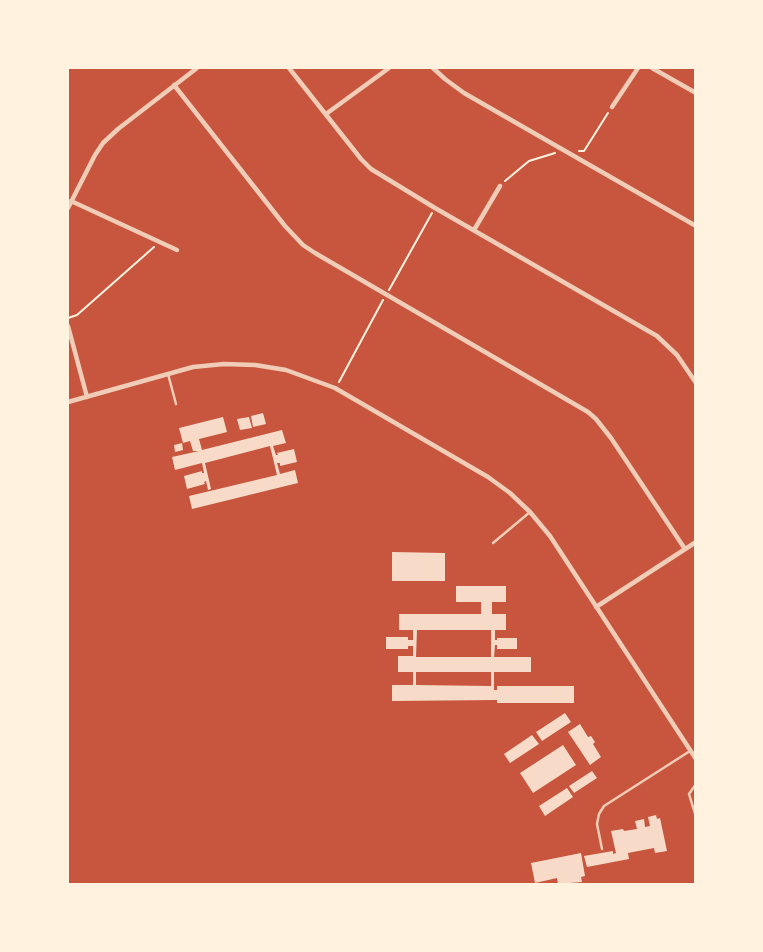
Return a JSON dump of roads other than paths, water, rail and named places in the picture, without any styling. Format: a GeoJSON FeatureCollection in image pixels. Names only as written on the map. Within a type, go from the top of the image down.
{"type":"FeatureCollection","features":[{"type":"Feature","properties":{"kind":"street"},"geometry":{"type":"LineString","coordinates":[[68,208],[103,143],[118,129],[197,68]]}},
{"type":"Feature","properties":{"kind":"street"},"geometry":{"type":"LineString","coordinates":[[289,68],[371,169],[657,336],[677,355],[696,383]]}},
{"type":"Feature","properties":{"kind":"street"},"geometry":{"type":"LineString","coordinates":[[326,114],[389,68]]}},
{"type":"Feature","properties":{"kind":"street"},"geometry":{"type":"LineString","coordinates":[[433,68],[464,93],[696,226]]}},
{"type":"Feature","properties":{"kind":"street"},"geometry":{"type":"LineString","coordinates":[[612,107],[638,68]]}},
{"type":"Feature","properties":{"kind":"street"},"geometry":{"type":"LineString","coordinates":[[652,68],[696,93]]}},
{"type":"Feature","properties":{"kind":"street"},"geometry":{"type":"LineString","coordinates":[[174,85],[285,226],[303,245],[588,412],[596,419],[611,438],[684,549]]}},
{"type":"Feature","properties":{"kind":"street"},"geometry":{"type":"LineString","coordinates":[[474,230],[500,186]]}},
{"type":"Feature","properties":{"kind":"street"},"geometry":{"type":"LineString","coordinates":[[71,200],[160,240],[177,250]]}},
{"type":"Feature","properties":{"kind":"street"},"geometry":{"type":"LineString","coordinates":[[68,326],[87,397]]}},
{"type":"Feature","properties":{"kind":"street"},"geometry":{"type":"LineString","coordinates":[[68,402],[201,366],[240,364],[286,370],[335,388],[488,477],[510,493],[530,512],[550,536],[696,759]]}},
{"type":"Feature","properties":{"kind":"street"},"geometry":{"type":"LineString","coordinates":[[596,607],[696,542]]}},
{"type":"Feature","properties":{"kind":"lane"},"geometry":{"type":"LineString","coordinates":[[168,374],[176,404]]}},
{"type":"Feature","properties":{"kind":"lane"},"geometry":{"type":"LineString","coordinates":[[493,543],[530,512]]}},
{"type":"Feature","properties":{"kind":"lane"},"geometry":{"type":"LineString","coordinates":[[602,849],[597,824],[599,814],[604,806],[690,751]]}},
{"type":"Feature","properties":{"kind":"lane"},"geometry":{"type":"LineString","coordinates":[[696,784],[689,794],[696,817]]}}]}
